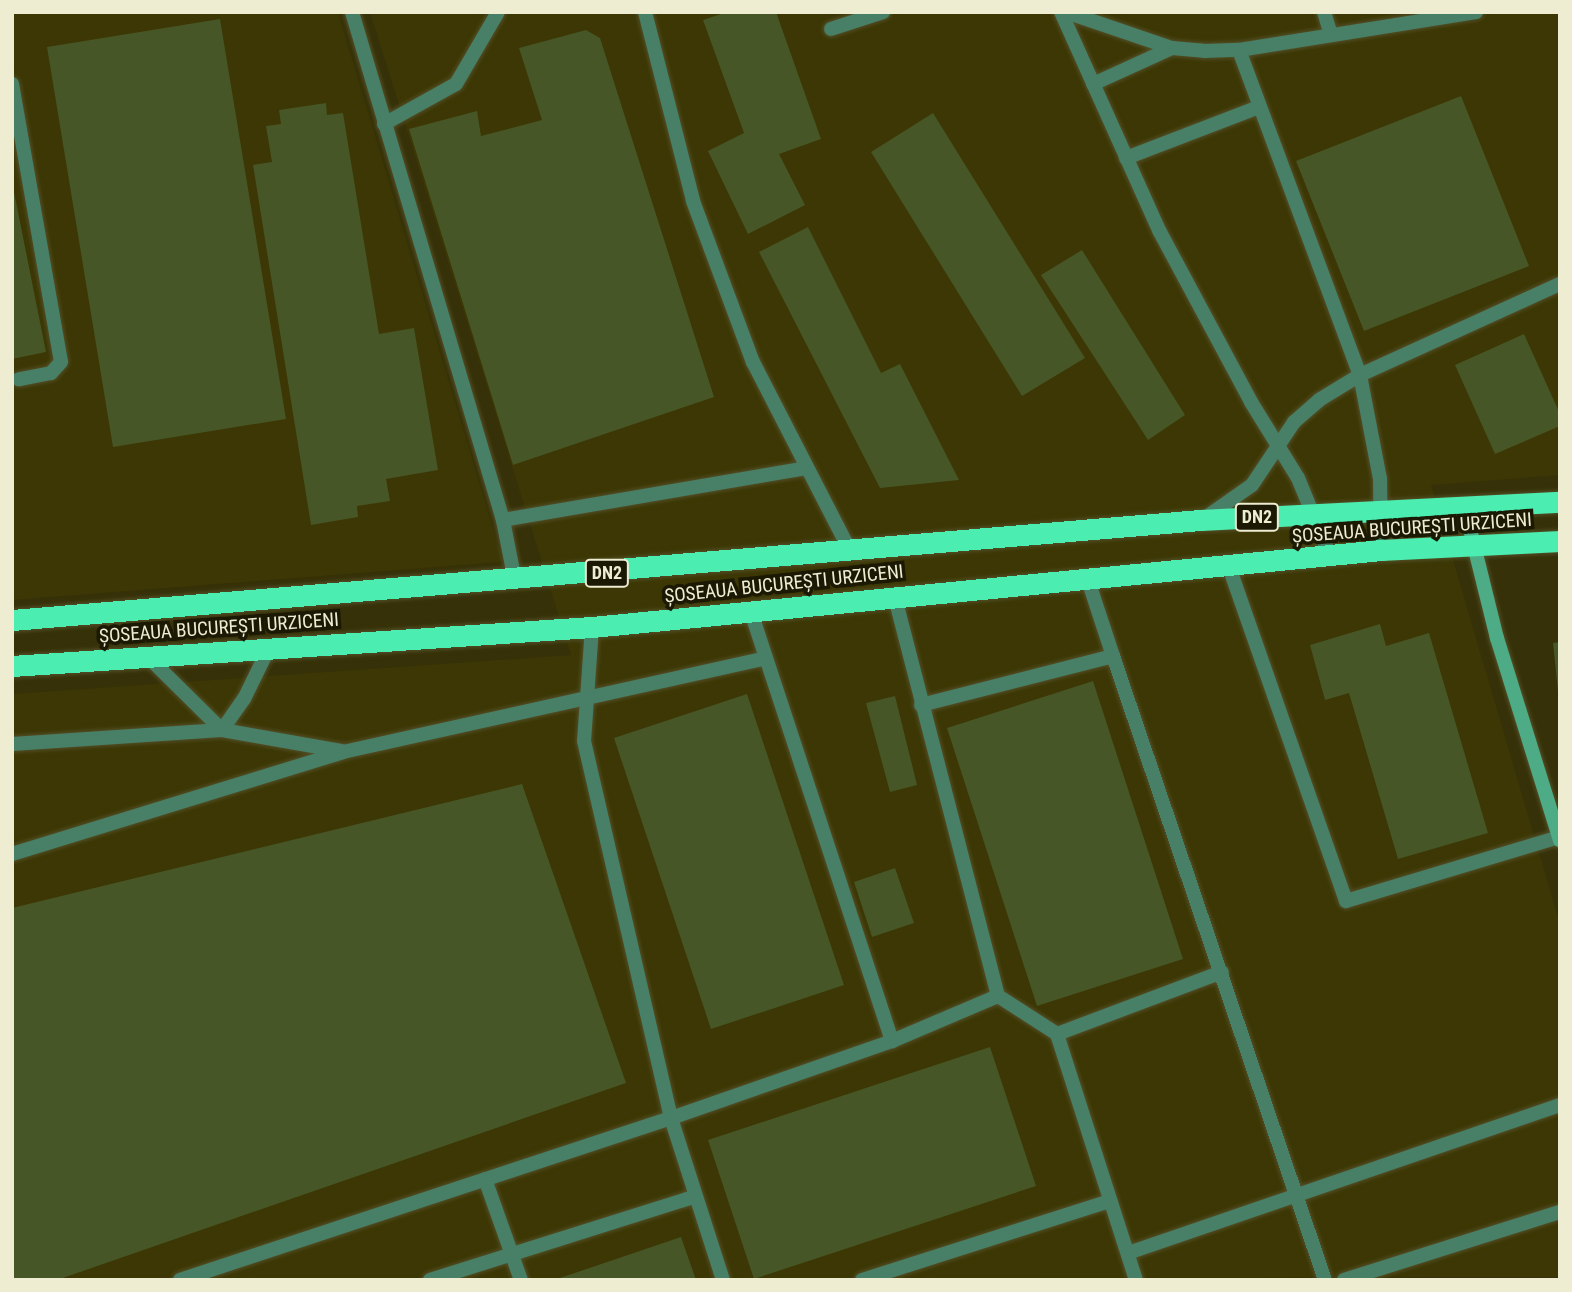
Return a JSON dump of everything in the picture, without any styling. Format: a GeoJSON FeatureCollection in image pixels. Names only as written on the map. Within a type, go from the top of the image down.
{"type":"FeatureCollection","features":[{"type":"Feature","properties":{"kind":"highway","name":"ȘOSEAUA BUCUREȘTI URZICENI"},"geometry":{"type":"LineString","coordinates":[[12,620],[514,581],[1201,520],[1314,513],[1465,509],[1560,502]]}},
{"type":"Feature","properties":{"kind":"highway","name":"ȘOSEAUA BUCUREȘTI URZICENI"},"geometry":{"type":"LineString","coordinates":[[12,666],[270,646],[592,627],[894,595],[1381,550],[1560,541]]}},
{"type":"Feature","properties":{"kind":"street"},"geometry":{"type":"LineString","coordinates":[[1465,509],[1497,638],[1559,838]]}},
{"type":"Feature","properties":{"kind":"lane"},"geometry":{"type":"LineString","coordinates":[[352,12],[503,520],[514,581]]}},
{"type":"Feature","properties":{"kind":"lane"},"geometry":{"type":"LineString","coordinates":[[384,124],[456,83],[487,19],[498,12]]}},
{"type":"Feature","properties":{"kind":"lane"},"geometry":{"type":"LineString","coordinates":[[645,12],[693,201],[753,362],[850,551]]}},
{"type":"Feature","properties":{"kind":"lane"},"geometry":{"type":"LineString","coordinates":[[831,29],[883,12]]}},
{"type":"Feature","properties":{"kind":"lane"},"geometry":{"type":"LineString","coordinates":[[1063,12],[1172,48],[1238,50],[1330,32],[1476,12]]}},
{"type":"Feature","properties":{"kind":"lane"},"geometry":{"type":"LineString","coordinates":[[1063,12],[1160,232],[1251,402],[1279,444],[1314,513],[1330,556]]}},
{"type":"Feature","properties":{"kind":"lane"},"geometry":{"type":"LineString","coordinates":[[1324,12],[1330,32]]}},
{"type":"Feature","properties":{"kind":"lane"},"geometry":{"type":"LineString","coordinates":[[1093,84],[1172,48]]}},
{"type":"Feature","properties":{"kind":"lane"},"geometry":{"type":"LineString","coordinates":[[1238,50],[1360,375],[1373,427],[1381,511],[1381,550]]}},
{"type":"Feature","properties":{"kind":"lane"},"geometry":{"type":"LineString","coordinates":[[12,84],[61,362],[51,373],[19,379]]}},
{"type":"Feature","properties":{"kind":"lane"},"geometry":{"type":"LineString","coordinates":[[1126,158],[1259,107]]}},
{"type":"Feature","properties":{"kind":"lane"},"geometry":{"type":"LineString","coordinates":[[1201,520],[1252,485],[1294,422],[1319,400],[1360,375],[1560,284]]}},
{"type":"Feature","properties":{"kind":"lane"},"geometry":{"type":"LineString","coordinates":[[503,520],[807,467]]}},
{"type":"Feature","properties":{"kind":"lane"},"geometry":{"type":"LineString","coordinates":[[1228,564],[1346,901],[1559,838]]}},
{"type":"Feature","properties":{"kind":"lane"},"geometry":{"type":"LineString","coordinates":[[1087,577],[1325,1280]]}},
{"type":"Feature","properties":{"kind":"lane"},"geometry":{"type":"LineString","coordinates":[[894,595],[998,996],[1058,1034],[1136,1280]]}},
{"type":"Feature","properties":{"kind":"lane"},"geometry":{"type":"LineString","coordinates":[[751,612],[763,659],[892,1041]]}},
{"type":"Feature","properties":{"kind":"lane"},"geometry":{"type":"LineString","coordinates":[[592,627],[584,741],[671,1118],[694,1197],[723,1280]]}},
{"type":"Feature","properties":{"kind":"lane"},"geometry":{"type":"LineString","coordinates":[[222,730],[244,699],[270,646]]}},
{"type":"Feature","properties":{"kind":"lane"},"geometry":{"type":"LineString","coordinates":[[147,656],[222,730]]}},
{"type":"Feature","properties":{"kind":"lane"},"geometry":{"type":"LineString","coordinates":[[921,705],[1113,656]]}},
{"type":"Feature","properties":{"kind":"lane"},"geometry":{"type":"LineString","coordinates":[[12,854],[343,752],[586,695],[763,659]]}},
{"type":"Feature","properties":{"kind":"lane"},"geometry":{"type":"LineString","coordinates":[[12,744],[222,730],[343,752]]}},
{"type":"Feature","properties":{"kind":"lane"},"geometry":{"type":"LineString","coordinates":[[1058,1034],[1222,972]]}},
{"type":"Feature","properties":{"kind":"lane"},"geometry":{"type":"LineString","coordinates":[[180,1280],[671,1118],[892,1041],[998,996]]}},
{"type":"Feature","properties":{"kind":"lane"},"geometry":{"type":"LineString","coordinates":[[1128,1253],[1560,1105]]}},
{"type":"Feature","properties":{"kind":"lane"},"geometry":{"type":"LineString","coordinates":[[485,1179],[522,1280]]}},
{"type":"Feature","properties":{"kind":"lane"},"geometry":{"type":"LineString","coordinates":[[430,1280],[694,1197]]}},
{"type":"Feature","properties":{"kind":"lane"},"geometry":{"type":"LineString","coordinates":[[862,1280],[1110,1200]]}},
{"type":"Feature","properties":{"kind":"lane"},"geometry":{"type":"LineString","coordinates":[[1344,1280],[1560,1212]]}},
{"type":"Feature","properties":{"kind":"shaded area"},"geometry":{"type":"Polygon","coordinates":[[[12,12],[338,12],[503,562],[12,600],[12,12]]]}},
{"type":"Feature","properties":{"kind":"shaded area"},"geometry":{"type":"Polygon","coordinates":[[[370,12],[1560,12],[1560,475],[1431,485],[1560,924],[1560,1277],[12,1280],[12,694],[571,655],[370,12]]]}},
{"type":"Feature","properties":{"kind":"building"},"geometry":{"type":"Polygon","coordinates":[[[727,12],[776,12],[821,139],[779,154],[805,205],[748,234],[708,151],[744,133],[703,20],[727,12]]]}},
{"type":"Feature","properties":{"kind":"building"},"geometry":{"type":"Polygon","coordinates":[[[220,19],[286,419],[113,447],[47,47],[220,19]]]}},
{"type":"Feature","properties":{"kind":"building"},"geometry":{"type":"Polygon","coordinates":[[[586,30],[600,38],[714,397],[513,465],[409,129],[477,111],[481,136],[542,120],[519,48],[586,30]]]}},
{"type":"Feature","properties":{"kind":"building"},"geometry":{"type":"Polygon","coordinates":[[[1461,96],[1529,266],[1364,331],[1296,161],[1461,96]]]}},
{"type":"Feature","properties":{"kind":"building"},"geometry":{"type":"Polygon","coordinates":[[[326,103],[327,115],[343,113],[379,334],[414,328],[438,470],[386,479],[390,501],[357,506],[358,517],[311,525],[253,165],[272,162],[266,126],[281,124],[279,110],[326,103]]]}},
{"type":"Feature","properties":{"kind":"building"},"geometry":{"type":"Polygon","coordinates":[[[933,113],[1085,358],[1022,396],[871,152],[933,113]]]}},
{"type":"Feature","properties":{"kind":"building"},"geometry":{"type":"Polygon","coordinates":[[[12,182],[46,352],[12,359],[12,182]]]}},
{"type":"Feature","properties":{"kind":"building"},"geometry":{"type":"Polygon","coordinates":[[[808,227],[881,373],[900,364],[959,480],[880,488],[759,252],[808,227]]]}},
{"type":"Feature","properties":{"kind":"building"},"geometry":{"type":"Polygon","coordinates":[[[1082,250],[1185,415],[1148,440],[1041,275],[1082,250]]]}},
{"type":"Feature","properties":{"kind":"building"},"geometry":{"type":"Polygon","coordinates":[[[1524,334],[1560,414],[1560,426],[1495,454],[1455,365],[1524,334]]]}},
{"type":"Feature","properties":{"kind":"building"},"geometry":{"type":"Polygon","coordinates":[[[1380,624],[1386,646],[1429,633],[1488,833],[1398,859],[1349,693],[1325,700],[1310,645],[1380,624]]]}},
{"type":"Feature","properties":{"kind":"building"},"geometry":{"type":"Polygon","coordinates":[[[1560,642],[1560,691],[1558,691],[1553,643],[1560,642]]]}},
{"type":"Feature","properties":{"kind":"building"},"geometry":{"type":"Polygon","coordinates":[[[1093,681],[1183,959],[1037,1006],[947,728],[1093,681]]]}},
{"type":"Feature","properties":{"kind":"building"},"geometry":{"type":"Polygon","coordinates":[[[747,694],[844,985],[711,1029],[614,738],[747,694]]]}},
{"type":"Feature","properties":{"kind":"building"},"geometry":{"type":"Polygon","coordinates":[[[895,696],[917,785],[890,792],[866,703],[895,696]]]}},
{"type":"Feature","properties":{"kind":"building"},"geometry":{"type":"Polygon","coordinates":[[[522,784],[626,1083],[57,1280],[12,1280],[12,908],[522,784]]]}},
{"type":"Feature","properties":{"kind":"building"},"geometry":{"type":"Polygon","coordinates":[[[895,868],[914,923],[872,937],[854,882],[895,868]]]}},
{"type":"Feature","properties":{"kind":"building"},"geometry":{"type":"Polygon","coordinates":[[[990,1047],[1036,1186],[754,1279],[708,1140],[990,1047]]]}},
{"type":"Feature","properties":{"kind":"building"},"geometry":{"type":"Polygon","coordinates":[[[681,1237],[696,1280],[557,1280],[557,1279],[681,1237]]]}}]}
